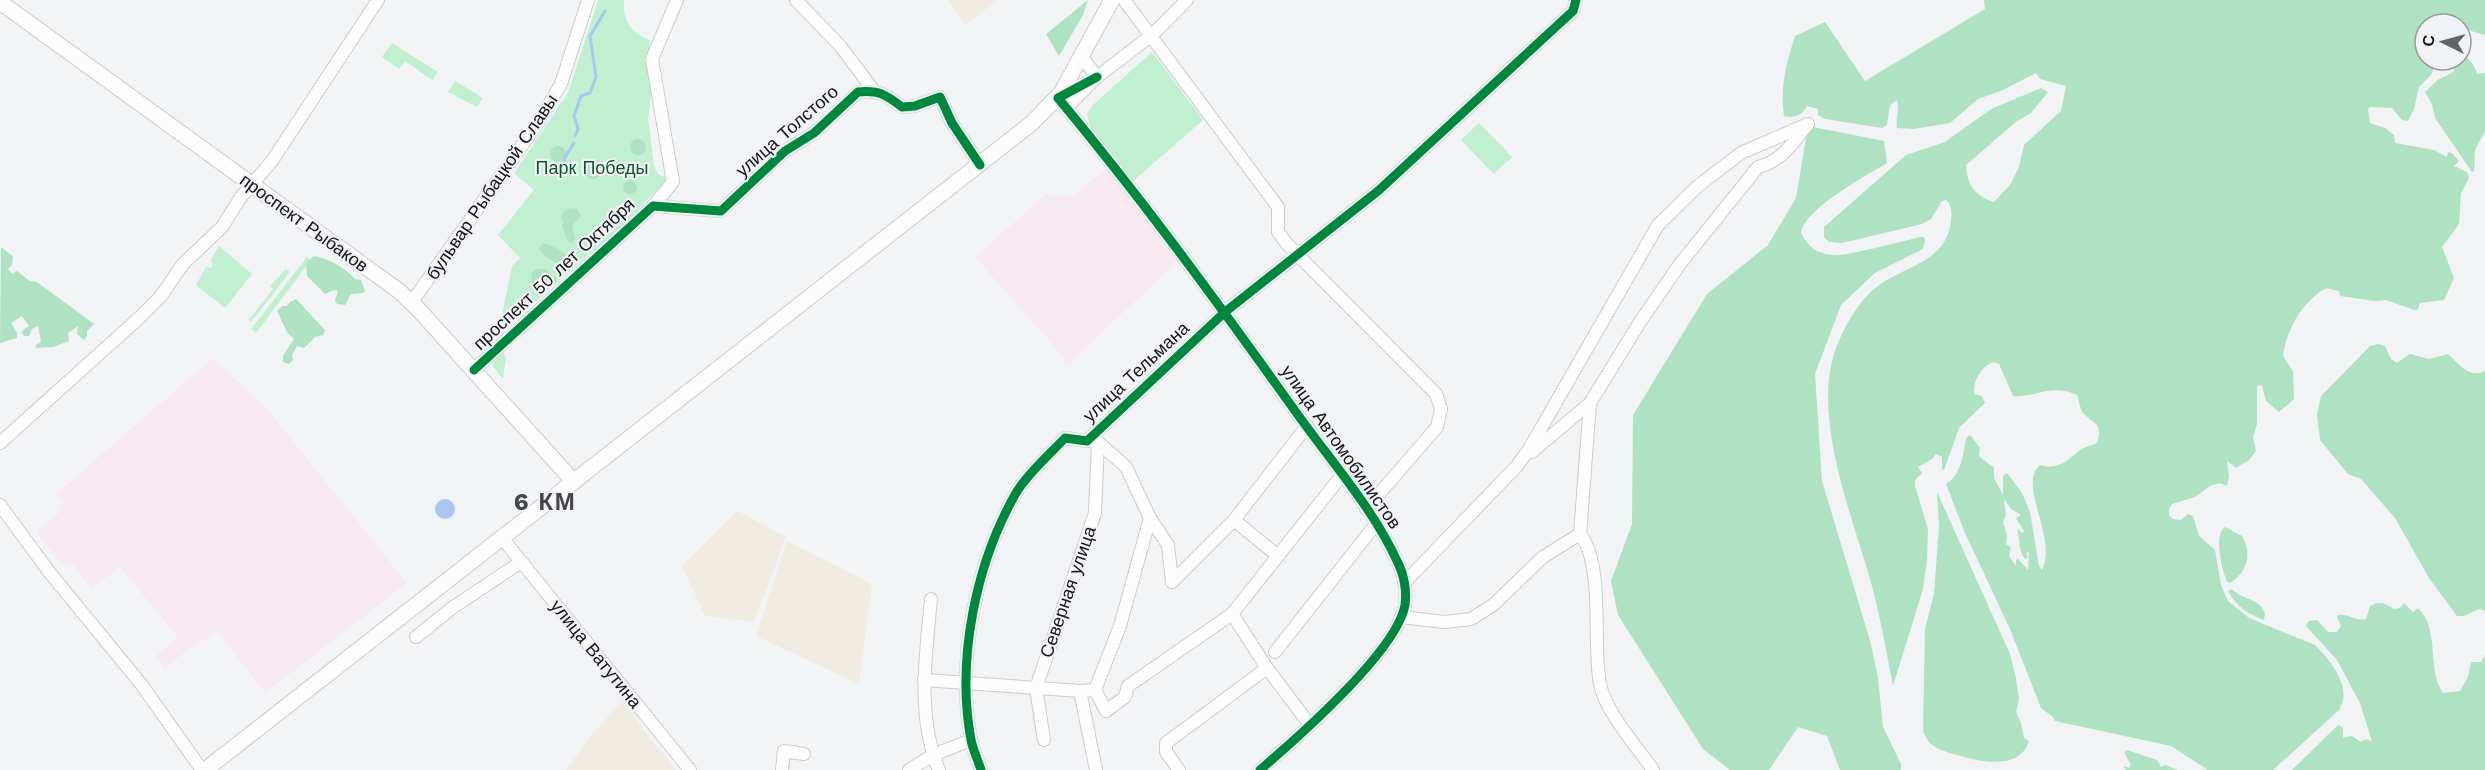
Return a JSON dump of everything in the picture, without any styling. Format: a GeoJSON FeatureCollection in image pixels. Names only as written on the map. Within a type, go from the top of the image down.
{"type":"FeatureCollection","features":[{"type":"Feature","properties":{"kind":"main road"},"geometry":{"type":"LineString","coordinates":[[203,770],[1032,123],[1062,103],[1082,57],[1112,0]]}},
{"type":"Feature","properties":{"kind":"main road","name":"проспект Рыбаков"},"geometry":{"type":"LineString","coordinates":[[0,2],[412,302],[574,482]]}},
{"type":"Feature","properties":{"kind":"street"},"geometry":{"type":"LineString","coordinates":[[0,443],[150,308],[183,264],[222,227],[241,197],[272,161],[378,0]]}},
{"type":"Feature","properties":{"kind":"street","name":"бульвар Рыбацкой Славы"},"geometry":{"type":"LineString","coordinates":[[412,302],[538,123],[561,84],[588,0]]}},
{"type":"Feature","properties":{"kind":"street","name":"проспект 50 лет Октября"},"geometry":{"type":"LineString","coordinates":[[474,370],[653,206],[673,182],[652,59],[677,0]]}},
{"type":"Feature","properties":{"kind":"street"},"geometry":{"type":"LineString","coordinates":[[796,0],[841,47],[874,91],[887,95],[902,107],[915,106],[940,97],[952,123],[980,165]]}},
{"type":"Feature","properties":{"kind":"street"},"geometry":{"type":"LineString","coordinates":[[1124,0],[1278,207],[1278,232],[1297,255],[1436,394],[1441,409],[1437,427],[1366,509]]}},
{"type":"Feature","properties":{"kind":"street"},"geometry":{"type":"LineString","coordinates":[[1062,103],[1152,35],[1187,0]]}},
{"type":"Feature","properties":{"kind":"street"},"geometry":{"type":"LineString","coordinates":[[1225,312],[1378,191],[1573,11],[1576,0]]}},
{"type":"Feature","properties":{"kind":"street"},"geometry":{"type":"LineString","coordinates":[[1082,57],[1097,77]]}},
{"type":"Feature","properties":{"kind":"street","name":"улица Толстого"},"geometry":{"type":"LineString","coordinates":[[693,208],[721,212],[785,151],[814,134],[858,92],[874,91]]}},
{"type":"Feature","properties":{"kind":"street","name":"улица Автомобилистов"},"geometry":{"type":"LineString","coordinates":[[1062,103],[1225,312],[1307,426],[1376,524],[1397,560],[1404,583],[1405,603],[1401,617],[1372,660],[1310,725],[1260,770]]}},
{"type":"Feature","properties":{"kind":"street"},"geometry":{"type":"LineString","coordinates":[[1404,583],[1516,467],[1543,441],[1590,403],[1640,322],[1680,264],[1758,167],[1770,164],[1784,155],[1808,124],[1741,153],[1698,186],[1658,225],[1528,451],[1516,467]]}},
{"type":"Feature","properties":{"kind":"street","name":"проспект 50 лет Октября"},"geometry":{"type":"LineString","coordinates":[[653,206],[693,208]]}},
{"type":"Feature","properties":{"kind":"street","name":"улица Тельмана"},"geometry":{"type":"LineString","coordinates":[[981,770],[971,740],[966,683],[974,601],[995,539],[1017,491],[1065,438],[1092,441],[1225,312]]}},
{"type":"Feature","properties":{"kind":"street"},"geometry":{"type":"LineString","coordinates":[[1590,403],[1580,534],[1587,543],[1596,591],[1600,683],[1610,708],[1653,770]]}},
{"type":"Feature","properties":{"kind":"street"},"geometry":{"type":"LineString","coordinates":[[1092,441],[1126,467],[1150,518],[1168,545],[1172,582],[1234,520],[1307,426]]}},
{"type":"Feature","properties":{"kind":"street","name":"Северная улица"},"geometry":{"type":"LineString","coordinates":[[1044,740],[1036,688],[1095,513],[1092,441]]}},
{"type":"Feature","properties":{"kind":"street"},"geometry":{"type":"LineString","coordinates":[[1095,690],[1106,711],[1125,697],[1128,686],[1232,614],[1342,476]]}},
{"type":"Feature","properties":{"kind":"street"},"geometry":{"type":"LineString","coordinates":[[0,505],[51,573],[141,684],[203,770]]}},
{"type":"Feature","properties":{"kind":"street"},"geometry":{"type":"LineString","coordinates":[[1095,690],[1106,667],[1120,626],[1150,518]]}},
{"type":"Feature","properties":{"kind":"street"},"geometry":{"type":"LineString","coordinates":[[1234,520],[1278,555]]}},
{"type":"Feature","properties":{"kind":"street"},"geometry":{"type":"LineString","coordinates":[[1275,652],[1376,524]]}},
{"type":"Feature","properties":{"kind":"street"},"geometry":{"type":"LineString","coordinates":[[1401,617],[1444,622],[1471,619],[1493,605],[1543,557],[1580,534]]}},
{"type":"Feature","properties":{"kind":"street","name":"улица Ватутина"},"geometry":{"type":"LineString","coordinates":[[502,538],[690,770]]}},
{"type":"Feature","properties":{"kind":"street"},"geometry":{"type":"LineString","coordinates":[[416,637],[461,602],[515,566],[523,564]]}},
{"type":"Feature","properties":{"kind":"street"},"geometry":{"type":"LineString","coordinates":[[931,599],[924,680],[933,755],[939,770]]}},
{"type":"Feature","properties":{"kind":"street"},"geometry":{"type":"LineString","coordinates":[[1232,614],[1267,668],[1310,725]]}},
{"type":"Feature","properties":{"kind":"street"},"geometry":{"type":"LineString","coordinates":[[1179,770],[1166,752],[1166,743],[1267,668]]}},
{"type":"Feature","properties":{"kind":"street"},"geometry":{"type":"LineString","coordinates":[[924,680],[1080,691],[1095,690]]}},
{"type":"Feature","properties":{"kind":"street"},"geometry":{"type":"LineString","coordinates":[[1080,691],[1096,770]]}},
{"type":"Feature","properties":{"kind":"street"},"geometry":{"type":"LineString","coordinates":[[909,770],[933,755],[971,740]]}},
{"type":"Feature","properties":{"kind":"street"},"geometry":{"type":"LineString","coordinates":[[782,770],[784,751],[804,754]]}},
{"type":"Feature","properties":{"kind":"shaded area"},"geometry":{"type":"Polygon","coordinates":[[[948,0],[998,0],[965,25],[948,0]]]}},
{"type":"Feature","properties":{"kind":"shaded area"},"geometry":{"type":"Polygon","coordinates":[[[1107,168],[1177,262],[1069,363],[975,257],[1045,195],[1073,196],[1107,168]]]}},
{"type":"Feature","properties":{"kind":"shaded area"},"geometry":{"type":"Polygon","coordinates":[[[213,358],[267,409],[407,583],[265,693],[218,632],[188,649],[165,669],[155,657],[178,637],[120,567],[91,589],[69,559],[61,564],[36,532],[66,507],[56,494],[213,358]]]}},
{"type":"Feature","properties":{"kind":"shaded area"},"geometry":{"type":"Polygon","coordinates":[[[737,511],[786,537],[754,622],[705,616],[682,566],[737,511]]]}},
{"type":"Feature","properties":{"kind":"shaded area"},"geometry":{"type":"Polygon","coordinates":[[[787,541],[872,584],[859,684],[756,636],[787,541]]]}},
{"type":"Feature","properties":{"kind":"shaded area"},"geometry":{"type":"Polygon","coordinates":[[[622,702],[676,770],[566,770],[591,735],[622,702]]]}},
{"type":"Feature","properties":{"kind":"green space","name":"Парк Победы"},"geometry":{"type":"Polygon","coordinates":[[[598,0],[624,0],[629,25],[637,33],[650,40],[648,70],[652,87],[648,119],[654,166],[658,174],[665,177],[665,181],[629,219],[502,331],[500,325],[512,266],[520,258],[498,235],[534,190],[514,173],[568,93],[598,0]]]}},
{"type":"Feature","properties":{"kind":"green space"},"geometry":{"type":"Polygon","coordinates":[[[1088,0],[1083,15],[1059,56],[1046,34],[1088,0]]]}},
{"type":"Feature","properties":{"kind":"green space"},"geometry":{"type":"Polygon","coordinates":[[[1984,0],[2485,0],[2485,35],[2473,32],[2473,12],[2413,12],[2413,72],[2432,72],[2431,75],[2419,87],[2414,109],[2408,121],[2402,120],[2392,108],[2370,107],[2368,109],[2370,123],[2385,128],[2394,135],[2395,143],[2434,150],[2447,157],[2448,152],[2452,153],[2459,161],[2454,166],[2467,172],[2469,178],[2461,193],[2459,224],[2442,247],[2454,278],[2444,300],[2420,303],[2418,309],[2414,310],[2386,300],[2374,301],[2340,296],[2339,291],[2326,288],[2317,294],[2297,317],[2285,346],[2283,356],[2293,371],[2294,399],[2279,412],[2266,401],[2262,386],[2259,385],[2257,387],[2257,424],[2253,437],[2256,451],[2249,460],[2236,468],[2227,461],[2229,477],[2227,486],[2220,483],[2210,486],[2195,497],[2172,504],[2169,509],[2169,515],[2173,519],[2181,520],[2188,514],[2193,516],[2199,536],[2215,550],[2221,585],[2228,601],[2249,618],[2315,645],[2333,667],[2342,684],[2343,702],[2339,710],[2273,770],[2208,770],[2171,746],[2055,721],[2041,708],[2010,629],[1965,533],[1946,484],[1958,470],[1969,435],[1980,448],[1979,456],[1994,468],[1994,478],[2003,495],[2003,476],[2007,473],[2022,493],[2030,512],[2039,566],[2042,570],[2046,557],[2045,543],[2035,499],[2034,474],[2040,465],[2056,466],[2097,443],[2099,432],[2097,425],[2083,412],[2077,395],[2059,390],[2013,396],[1999,364],[1993,362],[1981,371],[1975,384],[1974,394],[1982,396],[1985,403],[1959,428],[1944,470],[1942,469],[1942,457],[1936,454],[1918,467],[1922,473],[1915,480],[1915,486],[1928,529],[1927,560],[1923,589],[1893,686],[1874,592],[1836,461],[1830,430],[1828,399],[1830,370],[1838,343],[1857,307],[1884,282],[1921,263],[1941,247],[1947,236],[1951,210],[1946,200],[1942,201],[1931,219],[1922,224],[1842,243],[1829,242],[1824,237],[1824,227],[1906,155],[1945,142],[1991,109],[2041,88],[2048,92],[2031,113],[2017,121],[1966,165],[1973,189],[1994,202],[2010,185],[2019,167],[2024,145],[2061,111],[2066,86],[2040,79],[2036,73],[2003,90],[1978,99],[1950,123],[1914,129],[1897,128],[1897,100],[1890,105],[1887,125],[1882,128],[1825,119],[1818,115],[1818,109],[1807,106],[1798,116],[1784,116],[1785,76],[1795,36],[1825,22],[1865,81],[1985,9],[1984,0]],[[2004,499],[2006,515],[2003,522],[2007,536],[2006,544],[2011,548],[2009,556],[2016,566],[2018,559],[2028,570],[2029,552],[2026,553],[2028,557],[2025,559],[2020,548],[2017,528],[2022,533],[2024,531],[2016,518],[2021,515],[2011,509],[2004,499]]]}},
{"type":"Feature","properties":{"kind":"green space"},"geometry":{"type":"Polygon","coordinates":[[[392,43],[438,72],[432,80],[405,61],[399,69],[382,57],[392,43]]]}},
{"type":"Feature","properties":{"kind":"green space"},"geometry":{"type":"Polygon","coordinates":[[[1152,52],[1203,120],[1132,182],[1091,128],[1087,114],[1092,106],[1152,52]]]}},
{"type":"Feature","properties":{"kind":"green space"},"geometry":{"type":"Polygon","coordinates":[[[2473,65],[2477,74],[2485,73],[2485,131],[2475,150],[2474,171],[2472,172],[2435,118],[2432,104],[2425,92],[2439,79],[2452,73],[2473,72],[2473,65]]]}},
{"type":"Feature","properties":{"kind":"green space"},"geometry":{"type":"Polygon","coordinates":[[[455,81],[483,98],[477,107],[448,92],[455,81]]]}},
{"type":"Feature","properties":{"kind":"green space"},"geometry":{"type":"Polygon","coordinates":[[[1479,123],[1512,157],[1494,174],[1461,140],[1479,123]]]}},
{"type":"Feature","properties":{"kind":"green space"},"geometry":{"type":"Polygon","coordinates":[[[1808,126],[1884,141],[1887,163],[1837,194],[1813,214],[1801,233],[1807,243],[1823,253],[1841,255],[1921,237],[1925,240],[1923,249],[1875,273],[1841,305],[1815,374],[1822,481],[1871,644],[1878,678],[1883,727],[1901,764],[1901,770],[1840,770],[1827,736],[1798,727],[1769,770],[1730,770],[1703,749],[1618,615],[1611,581],[1632,524],[1633,415],[1707,294],[1768,245],[1796,198],[1808,126]]]}},
{"type":"Feature","properties":{"kind":"green space"},"geometry":{"type":"Polygon","coordinates":[[[638,139],[644,141],[646,147],[644,153],[638,155],[632,153],[630,147],[632,141],[638,139]]]}},
{"type":"Feature","properties":{"kind":"green space"},"geometry":{"type":"Polygon","coordinates":[[[558,146],[566,154],[558,162],[550,154],[558,146]]]}},
{"type":"Feature","properties":{"kind":"green space"},"geometry":{"type":"Polygon","coordinates":[[[593,159],[600,162],[603,169],[600,176],[593,179],[586,176],[583,169],[586,162],[593,159]]]}},
{"type":"Feature","properties":{"kind":"green space"},"geometry":{"type":"Polygon","coordinates":[[[630,180],[635,182],[637,187],[635,192],[630,194],[625,192],[623,187],[625,182],[630,180]]]}},
{"type":"Feature","properties":{"kind":"green space"},"geometry":{"type":"Polygon","coordinates":[[[577,209],[581,216],[572,226],[575,239],[571,243],[567,241],[561,216],[565,210],[577,209]]]}},
{"type":"Feature","properties":{"kind":"green space"},"geometry":{"type":"Polygon","coordinates":[[[542,243],[563,252],[570,262],[563,265],[547,258],[539,249],[542,243]]]}},
{"type":"Feature","properties":{"kind":"green space"},"geometry":{"type":"Polygon","coordinates":[[[219,246],[252,274],[225,308],[196,285],[206,267],[211,268],[213,264],[210,261],[219,246]]]}},
{"type":"Feature","properties":{"kind":"green space"},"geometry":{"type":"Polygon","coordinates":[[[1,247],[13,256],[12,265],[8,269],[12,274],[17,271],[30,281],[37,282],[94,324],[87,331],[84,340],[77,334],[78,326],[68,333],[69,341],[53,347],[36,348],[36,345],[41,342],[38,326],[32,329],[29,336],[24,336],[21,332],[29,326],[22,316],[11,323],[17,333],[17,338],[0,343],[1,247]]]}},
{"type":"Feature","properties":{"kind":"green space"},"geometry":{"type":"Polygon","coordinates":[[[314,256],[331,261],[355,279],[361,280],[365,291],[351,294],[345,305],[337,304],[335,300],[338,291],[334,290],[325,294],[307,276],[306,263],[314,256]]]}},
{"type":"Feature","properties":{"kind":"green space"},"geometry":{"type":"Polygon","coordinates":[[[307,257],[311,260],[256,333],[251,329],[307,257]]]}},
{"type":"Feature","properties":{"kind":"green space"},"geometry":{"type":"Polygon","coordinates":[[[286,269],[290,272],[251,322],[249,320],[273,289],[270,286],[286,269]]]}},
{"type":"Feature","properties":{"kind":"green space"},"geometry":{"type":"Polygon","coordinates":[[[536,269],[546,269],[552,276],[558,278],[543,293],[536,292],[531,286],[532,272],[536,269]]]}},
{"type":"Feature","properties":{"kind":"green space"},"geometry":{"type":"Polygon","coordinates":[[[296,299],[325,330],[323,335],[315,337],[304,348],[297,346],[292,355],[293,360],[289,364],[283,362],[283,356],[294,339],[287,332],[277,311],[296,299]]]}},
{"type":"Feature","properties":{"kind":"green space"},"geometry":{"type":"Polygon","coordinates":[[[2378,344],[2385,346],[2391,359],[2397,363],[2410,354],[2429,359],[2448,354],[2469,372],[2485,371],[2485,611],[2479,609],[2464,616],[2457,616],[2429,578],[2395,518],[2361,479],[2348,474],[2320,440],[2317,414],[2321,396],[2370,346],[2378,344]]]}},
{"type":"Feature","properties":{"kind":"green space"},"geometry":{"type":"Polygon","coordinates":[[[503,353],[506,357],[503,379],[492,365],[499,354],[503,353]]]}},
{"type":"Feature","properties":{"kind":"green space"},"geometry":{"type":"Polygon","coordinates":[[[1937,492],[2010,654],[2019,699],[2016,712],[2024,738],[2029,741],[2018,756],[2009,760],[1989,762],[1944,751],[1930,743],[1923,731],[1925,629],[1934,594],[1939,526],[1937,492]]]}},
{"type":"Feature","properties":{"kind":"green space"},"geometry":{"type":"Polygon","coordinates":[[[2225,527],[2242,536],[2247,549],[2244,568],[2230,583],[2227,582],[2225,576],[2219,544],[2221,531],[2225,527]]]}},
{"type":"Feature","properties":{"kind":"green space"},"geometry":{"type":"Polygon","coordinates":[[[2232,589],[2258,604],[2265,613],[2264,620],[2239,605],[2228,591],[2232,589]]]}},
{"type":"Feature","properties":{"kind":"green space"},"geometry":{"type":"Polygon","coordinates":[[[2383,603],[2394,609],[2400,608],[2404,603],[2413,612],[2418,608],[2425,617],[2432,639],[2435,673],[2443,693],[2460,691],[2468,677],[2471,662],[2481,662],[2485,655],[2485,770],[2292,770],[2338,725],[2343,728],[2343,738],[2352,736],[2361,742],[2366,739],[2372,741],[2360,703],[2337,660],[2306,626],[2309,621],[2317,620],[2328,632],[2337,632],[2341,626],[2338,615],[2366,619],[2370,606],[2383,603]]]}},
{"type":"Feature","properties":{"kind":"green space"},"geometry":{"type":"Polygon","coordinates":[[[2127,750],[2157,760],[2161,767],[2165,765],[2178,770],[2126,770],[2123,766],[2129,768],[2131,765],[2124,752],[2127,750]]]}},
{"type":"Feature","properties":{"kind":"water"},"geometry":{"type":"Polygon","coordinates":[[[445,499],[452,502],[455,509],[452,516],[445,519],[438,516],[435,509],[438,502],[445,499]]]}},
{"type":"Feature","properties":{"kind":"waterway"},"geometry":{"type":"LineString","coordinates":[[575,136],[578,129],[574,116],[581,96],[590,93],[596,77],[590,36],[605,11]]}},
{"type":"Feature","properties":{"kind":"waterway"},"geometry":{"type":"LineString","coordinates":[[564,173],[565,157],[574,143]]}},
{"type":"Feature","properties":{"kind":"cycle path"},"geometry":{"type":"LineString","coordinates":[[981,770],[971,740],[967,709],[966,677],[973,612],[990,550],[1002,520],[1026,479],[1065,438],[1087,441],[1225,312],[1378,191],[1573,11],[1576,0]]}},
{"type":"Feature","properties":{"kind":"cycle path"},"geometry":{"type":"LineString","coordinates":[[1097,77],[1058,98],[1181,254],[1351,486],[1387,542],[1403,577],[1405,605],[1398,624],[1384,646],[1343,693],[1260,770]]}},
{"type":"Feature","properties":{"kind":"cycle path"},"geometry":{"type":"LineString","coordinates":[[474,370],[653,206],[721,211],[785,151],[814,133],[858,92],[882,94],[902,107],[915,106],[940,97],[952,123],[980,165]]}},
{"type":"Feature","properties":{"kind":"district","name":"6 КМ"},"geometry":{"type":"Point","coordinates":[545,502]}}]}
